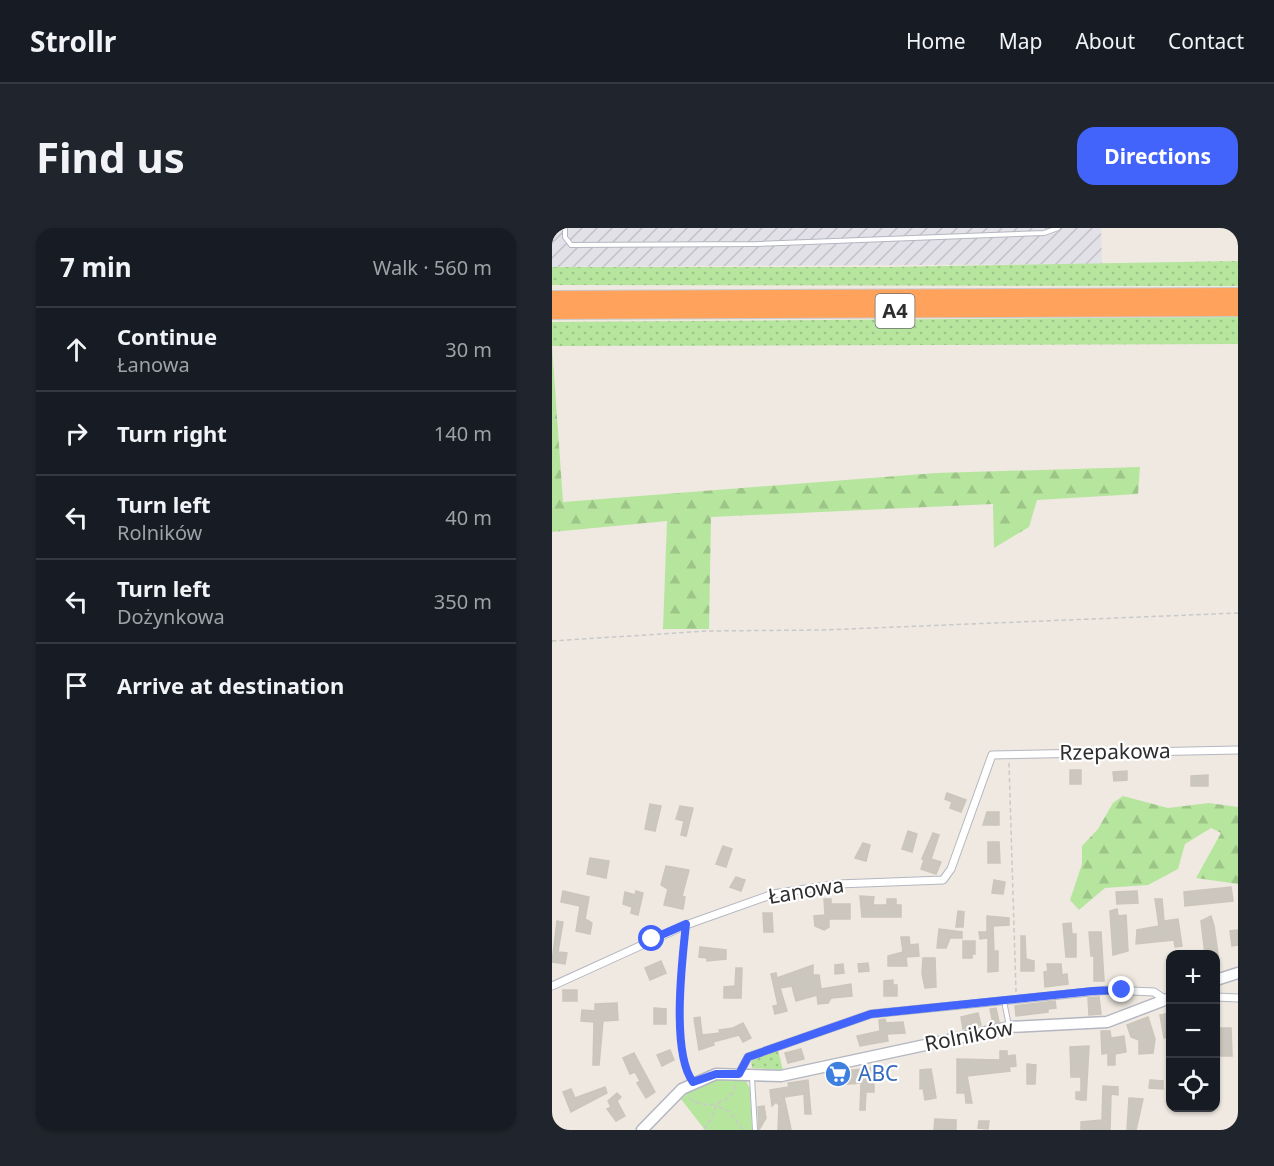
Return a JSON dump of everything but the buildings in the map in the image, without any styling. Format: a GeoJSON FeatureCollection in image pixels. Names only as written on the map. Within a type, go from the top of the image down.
{"type":"FeatureCollection","features":[{"type":"Feature","properties":{"kind":"highway","name":"A4"},"geometry":{"type":"LineString","coordinates":[[552,312],[746,312],[888,304],[1238,295]]}},
{"type":"Feature","properties":{"kind":"highway","name":"A4"},"geometry":{"type":"LineString","coordinates":[[552,298],[746,297],[888,304],[1238,309]]}},
{"type":"Feature","properties":{"kind":"street","name":"Rzepakowa"},"geometry":{"type":"LineString","coordinates":[[992,755],[1238,750]]}},
{"type":"Feature","properties":{"kind":"street","name":"Łanowa"},"geometry":{"type":"LineString","coordinates":[[552,986],[686,924],[756,899],[792,890],[838,884],[943,880],[951,868],[992,755]]}},
{"type":"Feature","properties":{"kind":"street"},"geometry":{"type":"LineString","coordinates":[[1220,978],[1238,973]]}},
{"type":"Feature","properties":{"kind":"street"},"geometry":{"type":"LineString","coordinates":[[737,1076],[748,1057],[859,1017],[1116,990],[1154,992],[1166,998]]}},
{"type":"Feature","properties":{"kind":"street"},"geometry":{"type":"LineString","coordinates":[[1220,996],[1238,998]]}},
{"type":"Feature","properties":{"kind":"street","name":"Rolników"},"geometry":{"type":"LineString","coordinates":[[642,1130],[682,1089],[693,1082],[716,1074],[774,1077],[794,1074],[1009,1027],[1107,1022],[1166,1000]]}},
{"type":"Feature","properties":{"kind":"lane"},"geometry":{"type":"LineString","coordinates":[[565,228],[565,237],[572,245],[610,246],[757,244],[1032,234],[1056,231],[1058,228]]}},
{"type":"Feature","properties":{"kind":"lane"},"geometry":{"type":"LineString","coordinates":[[746,297],[817,304],[888,304]]}},
{"type":"Feature","properties":{"kind":"lane"},"geometry":{"type":"LineString","coordinates":[[746,312],[817,304],[888,304]]}},
{"type":"Feature","properties":{"kind":"lane"},"geometry":{"type":"LineString","coordinates":[[686,924],[681,1038],[686,1070],[693,1082]]}},
{"type":"Feature","properties":{"kind":"lane"},"geometry":{"type":"LineString","coordinates":[[1004,1001],[1009,1027]]}},
{"type":"Feature","properties":{"kind":"lane"},"geometry":{"type":"LineString","coordinates":[[752,1076],[755,1130]]}},
{"type":"Feature","properties":{"kind":"path"},"geometry":{"type":"LineString","coordinates":[[552,641],[707,632],[823,630],[1238,613]]}},
{"type":"Feature","properties":{"kind":"path"},"geometry":{"type":"LineString","coordinates":[[1008,753],[1016,999]]}},
{"type":"Feature","properties":{"kind":"path"},"geometry":{"type":"LineString","coordinates":[[704,1128],[712,1118],[716,1105],[734,1092],[737,1076]]}},
{"type":"Feature","properties":{"kind":"path"},"geometry":{"type":"LineString","coordinates":[[686,1095],[700,1104],[716,1105],[730,1112],[742,1130]]}},
{"type":"Feature","properties":{"kind":"shaded area"},"geometry":{"type":"Polygon","coordinates":[[[552,228],[1101,228],[1102,264],[552,267],[552,228]]]}},
{"type":"Feature","properties":{"kind":"green space"},"geometry":{"type":"Polygon","coordinates":[[[1238,261],[1238,286],[552,285],[552,267],[889,267],[1238,261]]]}},
{"type":"Feature","properties":{"kind":"green space"},"geometry":{"type":"Polygon","coordinates":[[[1238,317],[1238,344],[552,346],[552,322],[1238,317]]]}},
{"type":"Feature","properties":{"kind":"green space"},"geometry":{"type":"Polygon","coordinates":[[[552,346],[563,502],[936,473],[1140,467],[1138,494],[1037,500],[1029,527],[994,548],[993,504],[711,517],[709,629],[663,629],[667,521],[552,532],[552,346]]]}},
{"type":"Feature","properties":{"kind":"green space"},"geometry":{"type":"Polygon","coordinates":[[[1123,796],[1168,808],[1209,803],[1238,807],[1238,884],[1196,878],[1221,833],[1211,828],[1185,844],[1178,869],[1148,885],[1105,888],[1079,910],[1070,900],[1082,864],[1082,846],[1098,829],[1113,803],[1123,796]]]}},
{"type":"Feature","properties":{"kind":"green space"},"geometry":{"type":"Polygon","coordinates":[[[778,1050],[783,1070],[752,1068],[751,1061],[778,1050]]]}},
{"type":"Feature","properties":{"kind":"green space"},"geometry":{"type":"Polygon","coordinates":[[[713,1079],[745,1079],[750,1089],[752,1130],[705,1130],[681,1099],[695,1087],[713,1079]]]}},
{"type":"Feature","properties":{"kind":"place","name":"ABC"},"geometry":{"type":"Point","coordinates":[838,1074]}},
{"type":"Feature","properties":{"kind":"route"},"geometry":{"type":"LineString","coordinates":[[652,939],[686,924],[680,1010],[681,1038],[686,1070],[693,1082],[716,1074],[739,1074],[743,1062],[748,1057],[865,1015],[1093,991],[1122,990]]}}]}
